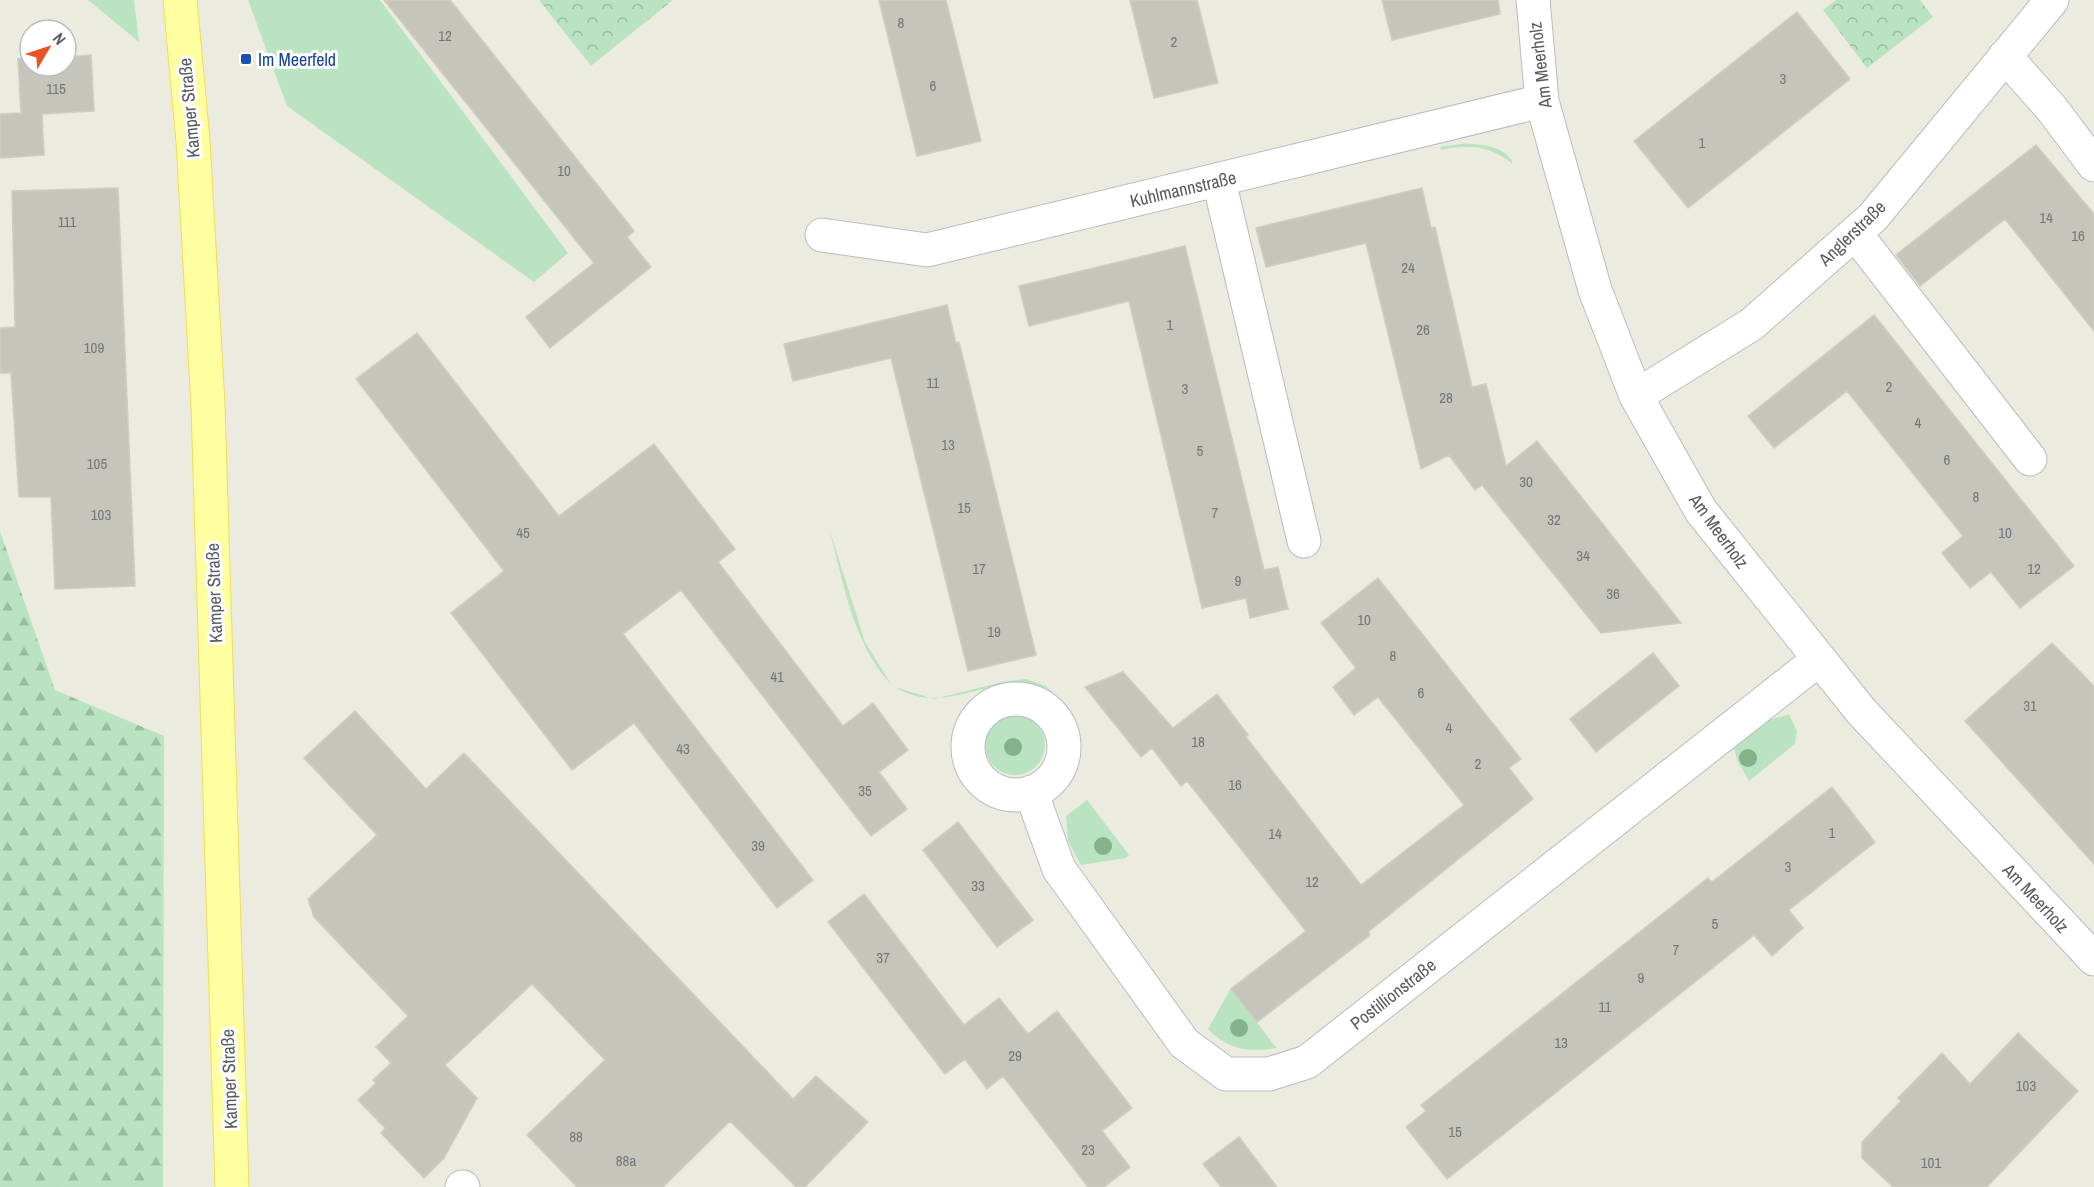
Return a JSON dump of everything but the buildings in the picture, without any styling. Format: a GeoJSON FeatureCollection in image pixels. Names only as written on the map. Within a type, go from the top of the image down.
{"type":"FeatureCollection","features":[{"type":"Feature","properties":{"kind":"main road","name":"Kamper Straße"},"geometry":{"type":"LineString","coordinates":[[180,0],[193,141],[208,405],[232,1187]]}},
{"type":"Feature","properties":{"kind":"street","name":"Am Meerholz"},"geometry":{"type":"LineString","coordinates":[[1533,0],[1542,101],[1595,290],[1636,396],[1701,511],[1861,711],[2094,959]]}},
{"type":"Feature","properties":{"kind":"street","name":"Anglerstraße"},"geometry":{"type":"LineString","coordinates":[[1636,396],[1752,324],[1873,217],[2052,0]]}},
{"type":"Feature","properties":{"kind":"street"},"geometry":{"type":"LineString","coordinates":[[2005,56],[2052,109],[2094,165]]}},
{"type":"Feature","properties":{"kind":"street","name":"Kuhlmannstraße"},"geometry":{"type":"LineString","coordinates":[[822,235],[927,250],[1542,101]]}},
{"type":"Feature","properties":{"kind":"street"},"geometry":{"type":"LineString","coordinates":[[1219,181],[1304,542]]}},
{"type":"Feature","properties":{"kind":"street"},"geometry":{"type":"LineString","coordinates":[[1855,233],[2030,459]]}},
{"type":"Feature","properties":{"kind":"street","name":"Postillionstraße"},"geometry":{"type":"LineString","coordinates":[[1031,792],[1059,869],[1184,1043],[1226,1074],[1269,1074],[1306,1062],[1818,660]]}},
{"type":"Feature","properties":{"kind":"green space"},"geometry":{"type":"Polygon","coordinates":[[[88,0],[134,0],[139,42],[88,0]]]}},
{"type":"Feature","properties":{"kind":"green space"},"geometry":{"type":"Polygon","coordinates":[[[248,0],[380,0],[568,253],[534,282],[287,106],[248,0]]]}},
{"type":"Feature","properties":{"kind":"green space"},"geometry":{"type":"Polygon","coordinates":[[[539,0],[673,0],[591,66],[539,0]]]}},
{"type":"Feature","properties":{"kind":"green space"},"geometry":{"type":"Polygon","coordinates":[[[1836,0],[1920,0],[1933,17],[1867,68],[1823,10],[1836,0]]]}},
{"type":"Feature","properties":{"kind":"green space"},"geometry":{"type":"Polygon","coordinates":[[[1461,144],[1483,145],[1498,149],[1510,158],[1513,164],[1487,150],[1461,147],[1441,150],[1440,147],[1461,144]]]}},
{"type":"Feature","properties":{"kind":"green space"},"geometry":{"type":"Polygon","coordinates":[[[829,528],[865,642],[891,684],[867,650],[858,630],[844,589],[829,528]]]}},
{"type":"Feature","properties":{"kind":"green space"},"geometry":{"type":"Polygon","coordinates":[[[0,531],[55,690],[164,736],[163,1187],[0,1187],[0,531]]]}},
{"type":"Feature","properties":{"kind":"green space"},"geometry":{"type":"Polygon","coordinates":[[[1026,679],[1046,686],[1068,708],[1065,709],[1046,692],[1026,685],[1005,685],[939,698],[1002,682],[1026,679]]]}},
{"type":"Feature","properties":{"kind":"green space"},"geometry":{"type":"Polygon","coordinates":[[[895,687],[927,697],[918,696],[895,687]]]}},
{"type":"Feature","properties":{"kind":"green space"},"geometry":{"type":"Polygon","coordinates":[[[1789,714],[1797,731],[1795,744],[1749,781],[1737,760],[1733,743],[1760,723],[1789,714]]]}},
{"type":"Feature","properties":{"kind":"green space"},"geometry":{"type":"Polygon","coordinates":[[[1009,715],[1021,715],[1032,720],[1040,728],[1045,745],[1043,757],[1032,770],[1021,775],[1009,775],[998,770],[990,762],[985,751],[985,739],[990,728],[998,720],[1009,715]]]}},
{"type":"Feature","properties":{"kind":"green space"},"geometry":{"type":"Polygon","coordinates":[[[1087,800],[1129,855],[1126,858],[1081,865],[1068,841],[1066,816],[1087,800]]]}},
{"type":"Feature","properties":{"kind":"green space"},"geometry":{"type":"Polygon","coordinates":[[[1231,988],[1277,1048],[1249,1050],[1232,1046],[1223,1042],[1208,1029],[1231,988]]]}},
{"type":"Feature","properties":{"kind":"place","name":"Im Meerfeld"},"geometry":{"type":"Point","coordinates":[246,59]}}]}
